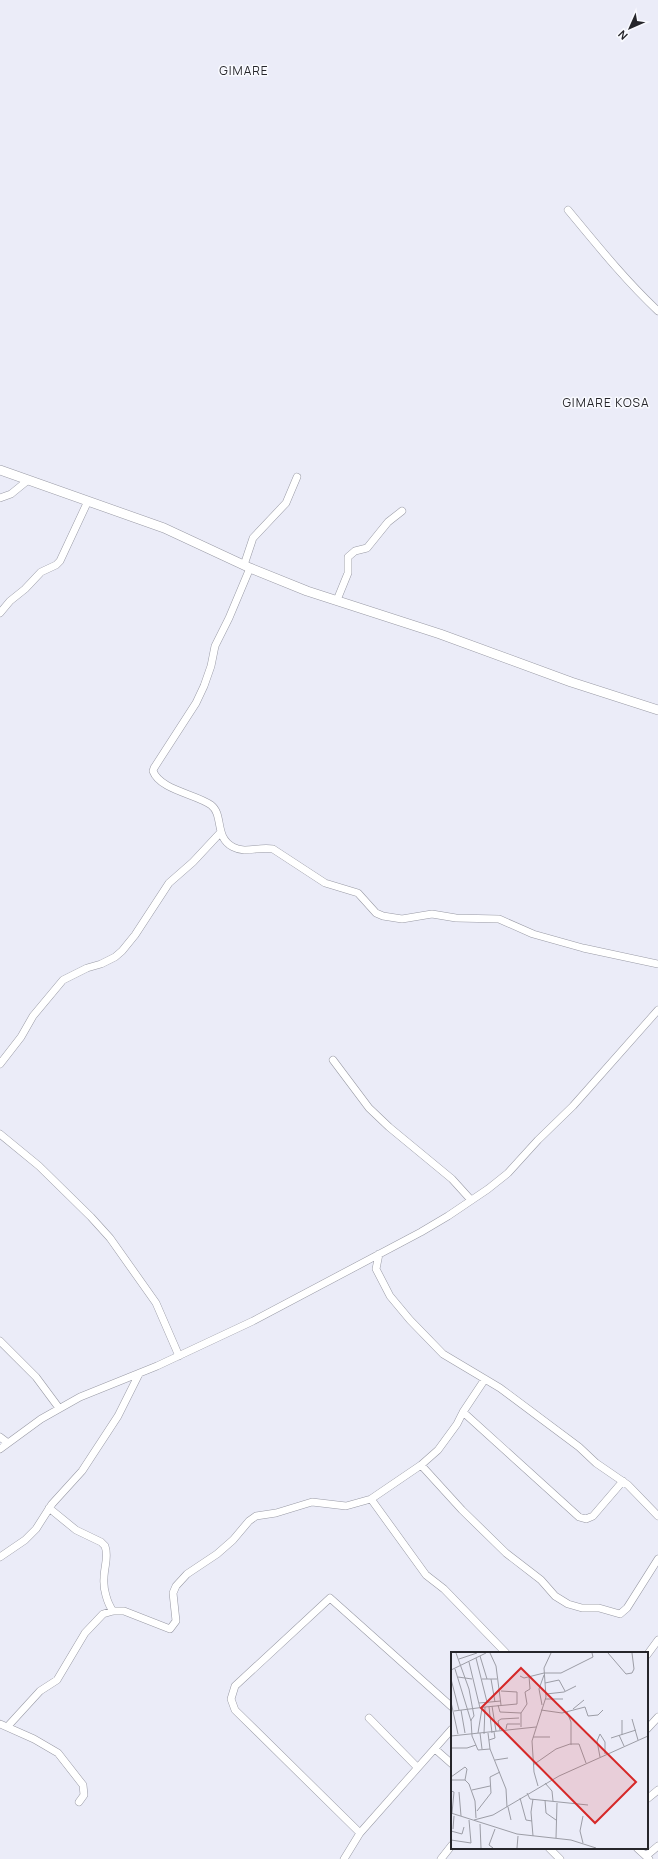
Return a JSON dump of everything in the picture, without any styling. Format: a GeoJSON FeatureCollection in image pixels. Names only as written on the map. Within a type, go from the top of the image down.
{"type":"FeatureCollection","features":[{"type":"Feature","properties":{"kind":"street"},"geometry":{"type":"LineString","coordinates":[[568,210],[614,266],[640,295],[658,311]]}},
{"type":"Feature","properties":{"kind":"street"},"geometry":{"type":"LineString","coordinates":[[0,470],[27,481],[164,528],[247,566],[308,591],[440,634],[571,682],[658,710]]}},
{"type":"Feature","properties":{"kind":"street"},"geometry":{"type":"LineString","coordinates":[[297,477],[286,502],[253,538],[247,566],[229,618],[215,646],[204,686],[196,703],[153,771],[156,777],[212,806],[217,814],[220,833],[230,845],[244,850],[266,847],[273,849],[325,883],[358,893],[376,913],[383,916],[402,919],[432,914],[456,918],[499,920],[533,934],[583,948],[658,964]]}},
{"type":"Feature","properties":{"kind":"street"},"geometry":{"type":"LineString","coordinates":[[0,498],[11,494],[27,481]]}},
{"type":"Feature","properties":{"kind":"street"},"geometry":{"type":"LineString","coordinates":[[0,613],[10,601],[25,589],[41,572],[56,565],[60,561],[88,501]]}},
{"type":"Feature","properties":{"kind":"street"},"geometry":{"type":"LineString","coordinates":[[337,600],[348,573],[347,560],[349,555],[355,551],[367,548],[388,522],[402,511]]}},
{"type":"Feature","properties":{"kind":"street"},"geometry":{"type":"LineString","coordinates":[[0,1064],[21,1037],[33,1016],[63,980],[87,968],[115,957],[122,951],[135,935],[169,884],[193,862],[220,833]]}},
{"type":"Feature","properties":{"kind":"street"},"geometry":{"type":"LineString","coordinates":[[0,1450],[41,1419],[59,1408],[80,1397],[179,1356],[285,1305],[421,1232],[472,1200],[508,1173],[573,1106],[658,1010]]}},
{"type":"Feature","properties":{"kind":"street"},"geometry":{"type":"LineString","coordinates":[[333,1060],[369,1108],[389,1127],[452,1179],[472,1200]]}},
{"type":"Feature","properties":{"kind":"street"},"geometry":{"type":"LineString","coordinates":[[0,1134],[40,1166],[110,1238],[156,1303],[179,1356]]}},
{"type":"Feature","properties":{"kind":"street"},"geometry":{"type":"LineString","coordinates":[[379,1254],[376,1269],[382,1282],[398,1306],[443,1354],[486,1379],[579,1447],[596,1463],[623,1481],[658,1516]]}},
{"type":"Feature","properties":{"kind":"street"},"geometry":{"type":"LineString","coordinates":[[363,1262],[376,1269]]}},
{"type":"Feature","properties":{"kind":"street"},"geometry":{"type":"LineString","coordinates":[[0,1340],[36,1377],[59,1408]]}},
{"type":"Feature","properties":{"kind":"street"},"geometry":{"type":"LineString","coordinates":[[0,1557],[25,1540],[36,1529],[49,1508],[75,1480],[104,1440],[118,1416],[138,1374]]}},
{"type":"Feature","properties":{"kind":"street"},"geometry":{"type":"LineString","coordinates":[[8,1726],[40,1691],[57,1680],[85,1633],[105,1613],[113,1611],[131,1612],[170,1629],[176,1621],[173,1593],[176,1586],[187,1574],[233,1540],[254,1517],[276,1513],[312,1502],[346,1506],[371,1498],[421,1465],[445,1440],[486,1379]]}},
{"type":"Feature","properties":{"kind":"street"},"geometry":{"type":"LineString","coordinates":[[463,1412],[579,1517],[586,1519],[593,1516],[623,1481]]}},
{"type":"Feature","properties":{"kind":"street"},"geometry":{"type":"LineString","coordinates":[[0,1437],[8,1443]]}},
{"type":"Feature","properties":{"kind":"street"},"geometry":{"type":"LineString","coordinates":[[421,1465],[462,1510],[506,1553],[542,1580],[555,1596],[568,1604],[582,1608],[599,1608],[620,1614],[627,1608],[658,1559]]}},
{"type":"Feature","properties":{"kind":"street"},"geometry":{"type":"LineString","coordinates":[[371,1498],[426,1575],[444,1589],[505,1652]]}},
{"type":"Feature","properties":{"kind":"street"},"geometry":{"type":"LineString","coordinates":[[49,1508],[70,1525],[105,1546],[107,1559],[104,1583],[108,1605],[113,1611]]}},
{"type":"Feature","properties":{"kind":"street"},"geometry":{"type":"LineString","coordinates":[[360,1833],[236,1710],[231,1699],[235,1686],[330,1598],[451,1706]]}},
{"type":"Feature","properties":{"kind":"street"},"geometry":{"type":"LineString","coordinates":[[105,1613],[108,1605]]}},
{"type":"Feature","properties":{"kind":"street"},"geometry":{"type":"LineString","coordinates":[[648,1654],[658,1640]]}},
{"type":"Feature","properties":{"kind":"street"},"geometry":{"type":"LineString","coordinates":[[648,1728],[658,1717]]}},
{"type":"Feature","properties":{"kind":"street"},"geometry":{"type":"LineString","coordinates":[[369,1718],[417,1767]]}},
{"type":"Feature","properties":{"kind":"street"},"geometry":{"type":"LineString","coordinates":[[0,1724],[8,1726],[54,1750],[63,1757],[84,1785],[84,1795],[79,1802]]}},
{"type":"Feature","properties":{"kind":"street"},"geometry":{"type":"LineString","coordinates":[[344,1859],[360,1833],[451,1729]]}},
{"type":"Feature","properties":{"kind":"street"},"geometry":{"type":"LineString","coordinates":[[435,1749],[451,1763]]}},
{"type":"Feature","properties":{"kind":"street"},"geometry":{"type":"LineString","coordinates":[[648,1798],[658,1790]]}},
{"type":"Feature","properties":{"kind":"street"},"geometry":{"type":"LineString","coordinates":[[441,1859],[451,1846]]}},
{"type":"Feature","properties":{"kind":"street"},"geometry":{"type":"LineString","coordinates":[[637,1849],[647,1858],[658,1846]]}},
{"type":"Feature","properties":{"kind":"street"},"geometry":{"type":"LineString","coordinates":[[550,1859],[552,1850]]}},
{"type":"Feature","properties":{"kind":"street"},"geometry":{"type":"LineString","coordinates":[[552,1850],[560,1859]]}},
{"type":"Feature","properties":{"kind":"district","name":"GIMARE"},"geometry":{"type":"Point","coordinates":[244,71]}},
{"type":"Feature","properties":{"kind":"district","name":"GIMARE KOSA"},"geometry":{"type":"Point","coordinates":[606,403]}}]}
